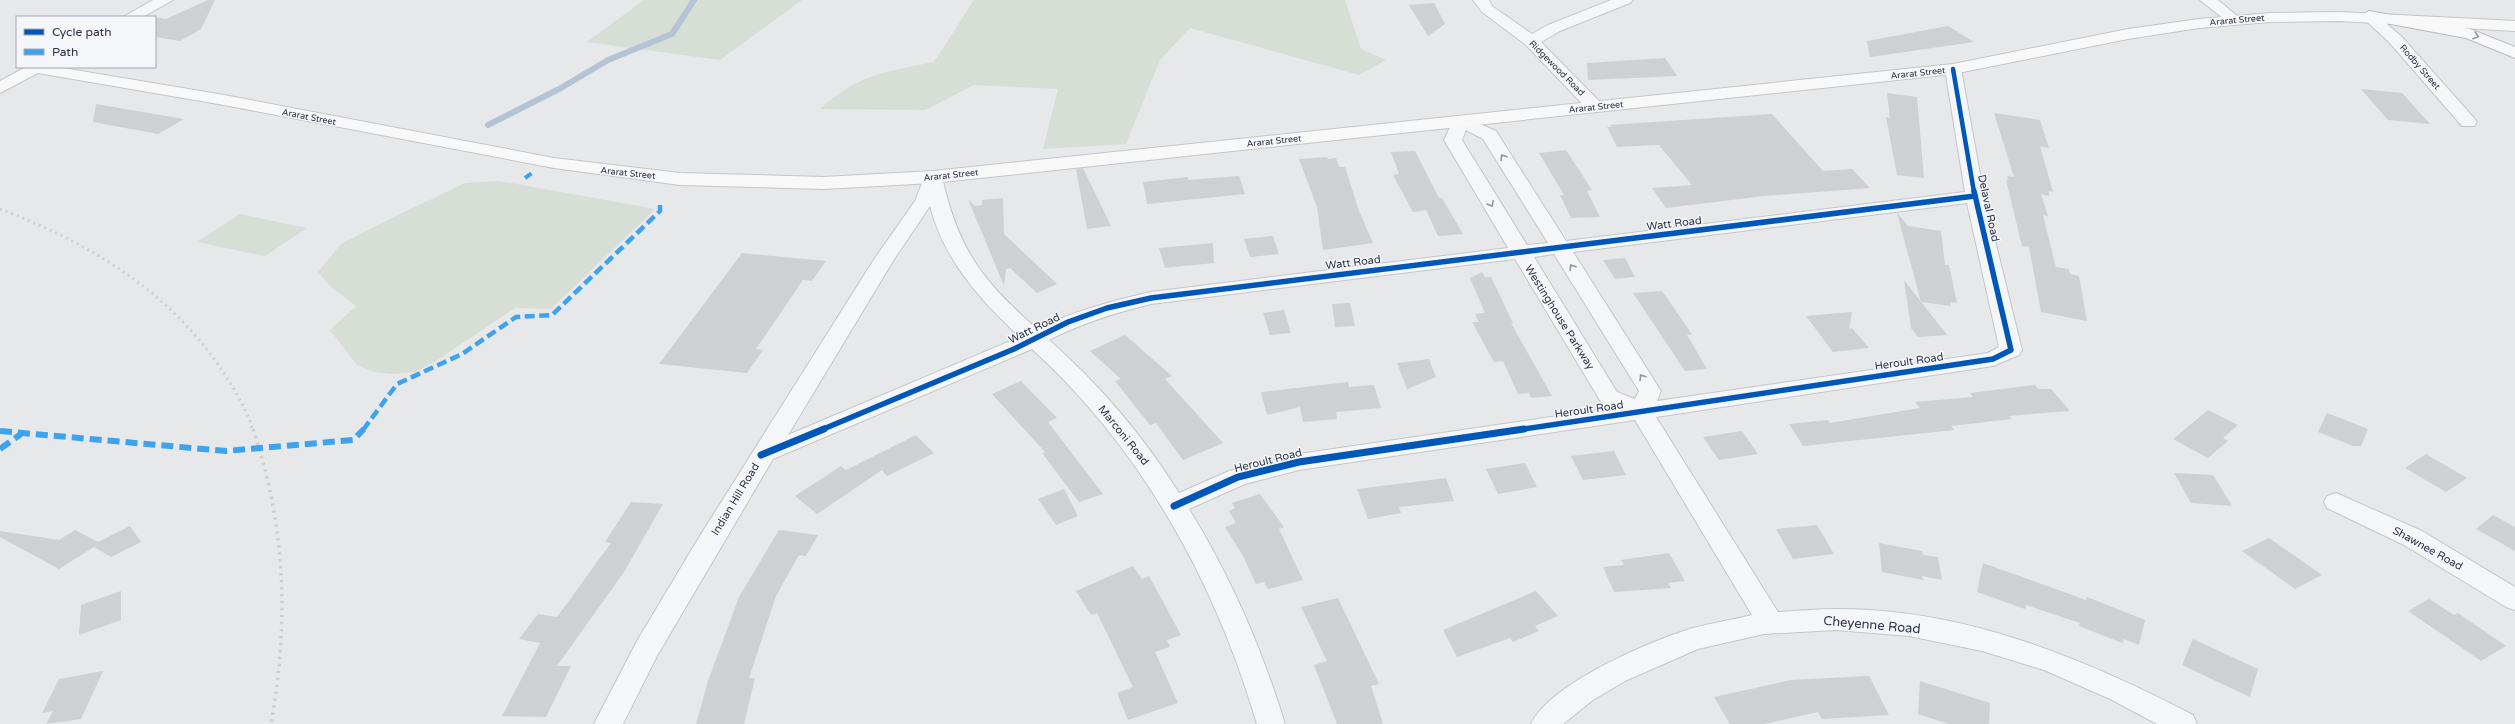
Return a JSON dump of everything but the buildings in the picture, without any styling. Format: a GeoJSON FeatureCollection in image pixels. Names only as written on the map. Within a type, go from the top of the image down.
{"type":"FeatureCollection","features":[{"type":"Feature","properties":{"kind":"main road","name":"Ararat Street"},"geometry":{"type":"LineString","coordinates":[[37,68],[224,100],[437,143],[602,171],[680,179],[772,183],[873,181],[933,177],[1953,69],[2116,36],[2234,20],[2289,16],[2369,16],[2515,26]]}},
{"type":"Feature","properties":{"kind":"main road"},"geometry":{"type":"LineString","coordinates":[[2369,16],[2470,34],[2515,53]]}},
{"type":"Feature","properties":{"kind":"main road"},"geometry":{"type":"LineString","coordinates":[[0,88],[37,68]]}},
{"type":"Feature","properties":{"kind":"street"},"geometry":{"type":"LineString","coordinates":[[133,16],[165,0]]}},
{"type":"Feature","properties":{"kind":"street","name":"Ridgewood Road"},"geometry":{"type":"LineString","coordinates":[[1481,0],[1487,9],[1532,42],[1595,107]]}},
{"type":"Feature","properties":{"kind":"street"},"geometry":{"type":"LineString","coordinates":[[1532,42],[1531,41],[1554,28],[1626,0]]}},
{"type":"Feature","properties":{"kind":"street"},"geometry":{"type":"LineString","coordinates":[[2208,0],[2234,20]]}},
{"type":"Feature","properties":{"kind":"street","name":"Rodby Street"},"geometry":{"type":"LineString","coordinates":[[2369,16],[2395,39],[2468,122]]}},
{"type":"Feature","properties":{"kind":"street","name":"Delaval Road"},"geometry":{"type":"LineString","coordinates":[[1953,69],[1975,196],[2012,350]]}},
{"type":"Feature","properties":{"kind":"street"},"geometry":{"type":"LineString","coordinates":[[1461,121],[1490,135],[1650,391],[1641,411],[1770,622]]}},
{"type":"Feature","properties":{"kind":"street","name":"Westinghouse Parkway"},"geometry":{"type":"LineString","coordinates":[[1461,121],[1453,140],[1519,252],[1609,397],[1641,411]]}},
{"type":"Feature","properties":{"kind":"street","name":"Marconi Road"},"geometry":{"type":"LineString","coordinates":[[933,177],[946,228],[957,252],[989,294],[1084,388],[1116,424],[1152,470],[1174,506],[1236,624],[1254,666],[1272,724]]}},
{"type":"Feature","properties":{"kind":"street","name":"Indian Hill Road"},"geometry":{"type":"LineString","coordinates":[[608,724],[674,602],[761,455],[883,261],[924,202],[933,177]]}},
{"type":"Feature","properties":{"kind":"street","name":"Watt Road"},"geometry":{"type":"LineString","coordinates":[[761,455],[1087,315],[1151,298],[1975,196]]}},
{"type":"Feature","properties":{"kind":"street","name":"Heroult Road"},"geometry":{"type":"LineString","coordinates":[[1174,506],[1238,477],[1299,462],[1993,359],[2012,350]]}},
{"type":"Feature","properties":{"kind":"street","name":"Shawnee Road"},"geometry":{"type":"LineString","coordinates":[[2336,502],[2413,538],[2515,600]]}},
{"type":"Feature","properties":{"kind":"street","name":"Cheyenne Road"},"geometry":{"type":"LineString","coordinates":[[1545,724],[1580,695],[1650,654],[1722,631],[1770,622],[1816,619],[1862,620],[1911,626],[1961,635],[2012,649],[2064,666],[2117,689],[2183,724]]}},
{"type":"Feature","properties":{"kind":"shaded area"},"geometry":{"type":"Polygon","coordinates":[[[644,0],[802,0],[720,60],[587,42],[644,0]]]}},
{"type":"Feature","properties":{"kind":"shaded area"},"geometry":{"type":"Polygon","coordinates":[[[974,0],[1345,0],[1361,49],[1386,60],[1359,75],[1190,28],[1160,60],[1126,144],[1043,149],[1058,89],[974,85],[925,110],[820,109],[834,97],[860,81],[887,72],[934,62],[974,0]]]}},
{"type":"Feature","properties":{"kind":"shaded area"},"geometry":{"type":"Polygon","coordinates":[[[499,181],[655,209],[551,309],[515,308],[436,361],[415,372],[392,374],[374,372],[357,365],[330,330],[356,306],[331,287],[318,272],[341,244],[390,219],[465,183],[499,181]]]}},
{"type":"Feature","properties":{"kind":"shaded area"},"geometry":{"type":"Polygon","coordinates":[[[240,214],[307,228],[265,256],[197,242],[240,214]]]}},
{"type":"Feature","properties":{"kind":"waterway"},"geometry":{"type":"LineString","coordinates":[[488,125],[561,88],[608,60],[672,34],[694,0]]}},
{"type":"Feature","properties":{"kind":"railway"},"geometry":{"type":"LineString","coordinates":[[0,209],[63,236],[122,271],[149,291],[174,313],[198,338],[219,366],[243,405],[253,430]]}},
{"type":"Feature","properties":{"kind":"railway"},"geometry":{"type":"LineString","coordinates":[[253,429],[264,466],[272,502],[278,539],[281,575],[282,612],[280,649],[277,686],[271,724]]}},
{"type":"Feature","properties":{"kind":"marked path"},"geometry":{"type":"LineString","coordinates":[[525,178],[532,173]]}},
{"type":"Feature","properties":{"kind":"marked path"},"geometry":{"type":"LineString","coordinates":[[0,431],[226,451],[353,440],[370,423],[397,384],[462,354],[516,317],[552,315],[660,211],[660,205]]}},
{"type":"Feature","properties":{"kind":"marked path"},"geometry":{"type":"LineString","coordinates":[[0,449],[21,434]]}},
{"type":"Feature","properties":{"kind":"cycle path"},"geometry":{"type":"LineString","coordinates":[[1174,506],[1238,477],[1299,462],[1993,359],[2011,350],[1975,196],[1953,69]]}},
{"type":"Feature","properties":{"kind":"cycle path"},"geometry":{"type":"LineString","coordinates":[[761,455],[1014,349],[1068,322],[1107,308],[1151,298],[1975,196]]}}]}
